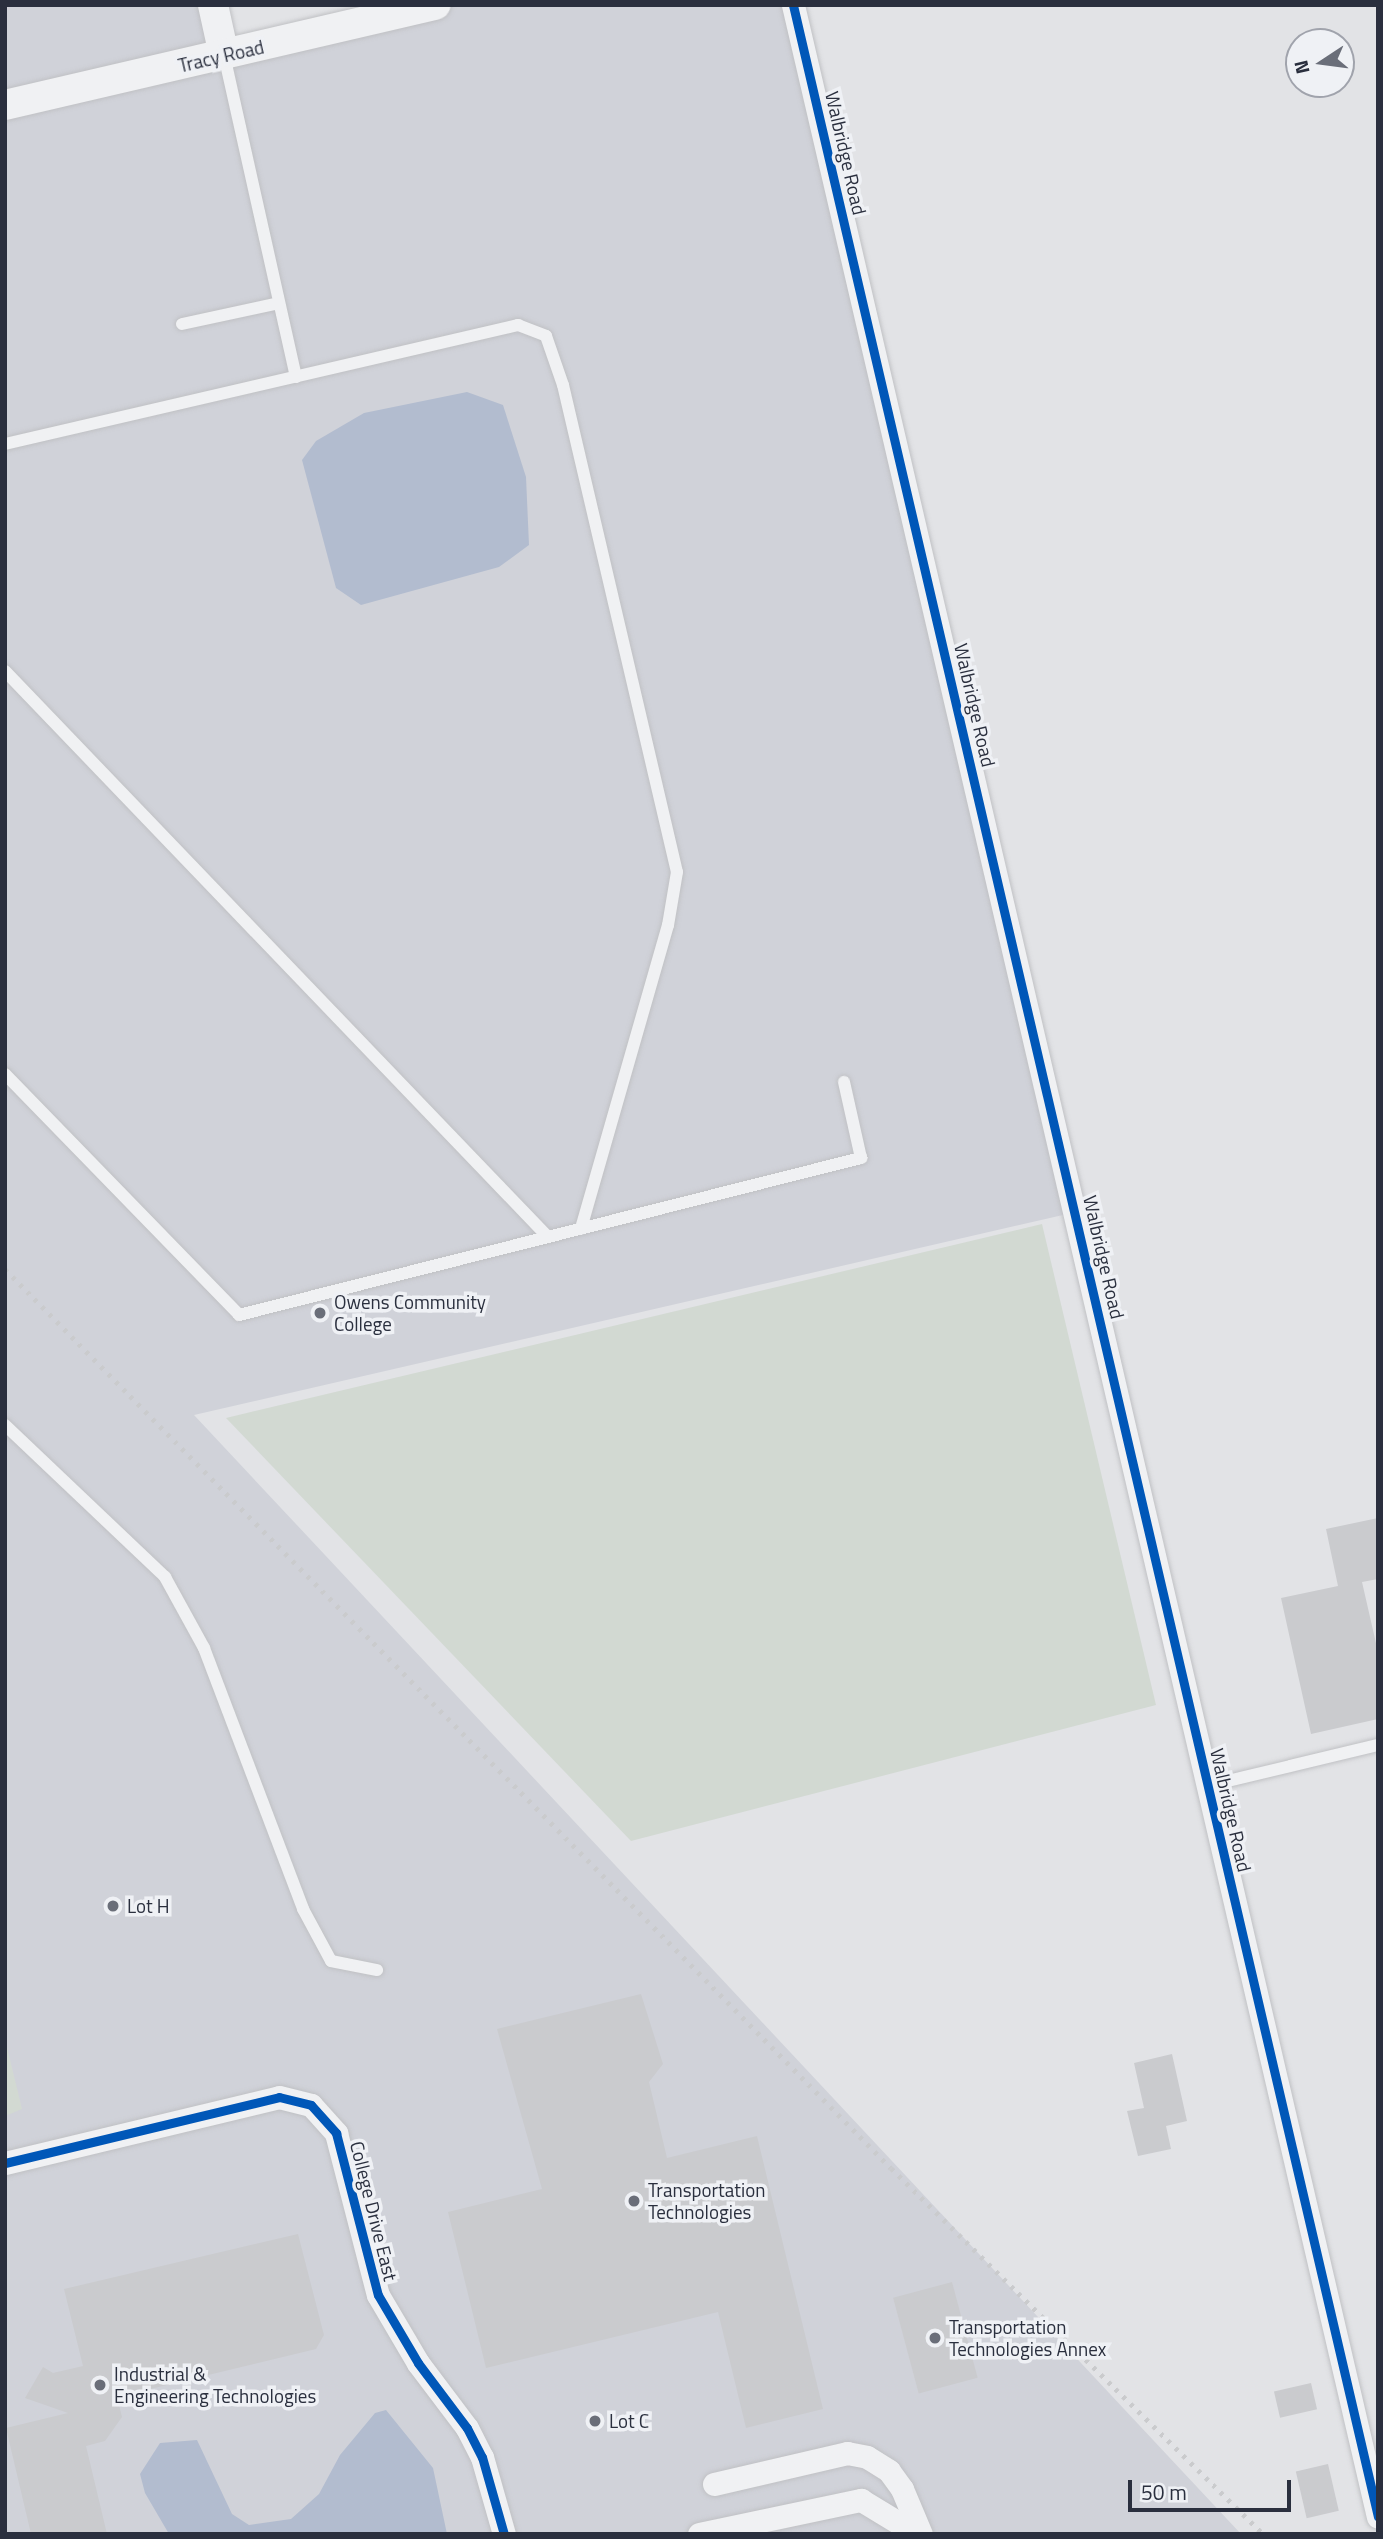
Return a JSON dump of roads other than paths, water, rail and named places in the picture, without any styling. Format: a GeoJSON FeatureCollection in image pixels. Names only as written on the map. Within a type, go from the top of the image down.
{"type":"FeatureCollection","features":[{"type":"Feature","properties":{"kind":"street"},"geometry":{"type":"LineString","coordinates":[[213,5],[224,55]]}},
{"type":"Feature","properties":{"kind":"street","name":"Tracy Road"},"geometry":{"type":"LineString","coordinates":[[5,105],[436,5]]}},
{"type":"Feature","properties":{"kind":"street","name":"Walbridge Road"},"geometry":{"type":"LineString","coordinates":[[793,5],[1378,2517]]}},
{"type":"Feature","properties":{"kind":"street","name":"College Drive East"},"geometry":{"type":"LineString","coordinates":[[5,2163],[279,2096],[311,2105],[336,2133],[378,2295],[418,2363],[467,2428],[482,2456],[504,2534]]}},
{"type":"Feature","properties":{"kind":"street"},"geometry":{"type":"LineString","coordinates":[[714,2484],[847,2453],[867,2457],[889,2471],[902,2489],[919,2534]]}},
{"type":"Feature","properties":{"kind":"street"},"geometry":{"type":"LineString","coordinates":[[699,2534],[861,2500],[919,2534]]}},
{"type":"Feature","properties":{"kind":"lane"},"geometry":{"type":"LineString","coordinates":[[224,55],[296,377]]}},
{"type":"Feature","properties":{"kind":"lane"},"geometry":{"type":"LineString","coordinates":[[182,324],[279,303]]}},
{"type":"Feature","properties":{"kind":"lane"},"geometry":{"type":"LineString","coordinates":[[5,444],[518,325],[546,337],[563,385],[677,872],[668,925],[581,1229]]}},
{"type":"Feature","properties":{"kind":"lane"},"geometry":{"type":"LineString","coordinates":[[5,671],[548,1237]]}},
{"type":"Feature","properties":{"kind":"lane"},"geometry":{"type":"LineString","coordinates":[[5,1074],[239,1315],[862,1158],[844,1083]]}},
{"type":"Feature","properties":{"kind":"lane"},"geometry":{"type":"LineString","coordinates":[[5,1425],[164,1577],[204,1648],[303,1909],[331,1961],[377,1970]]}},
{"type":"Feature","properties":{"kind":"lane"},"geometry":{"type":"LineString","coordinates":[[1207,1786],[1378,1745]]}},
{"type":"Feature","properties":{"kind":"water"},"geometry":{"type":"Polygon","coordinates":[[[467,392],[503,405],[526,477],[529,545],[499,567],[361,605],[336,588],[302,460],[316,441],[364,413],[467,392]]]}},
{"type":"Feature","properties":{"kind":"water"},"geometry":{"type":"Polygon","coordinates":[[[386,2410],[433,2468],[447,2534],[169,2534],[145,2493],[140,2474],[160,2443],[197,2440],[232,2514],[249,2525],[291,2519],[319,2494],[340,2455],[375,2413],[386,2410]]]}},
{"type":"Feature","properties":{"kind":"railway"},"geometry":{"type":"LineString","coordinates":[[5,1269],[891,2168],[1263,2534]]}},
{"type":"Feature","properties":{"kind":"place","name":"Owens Community College"},"geometry":{"type":"Point","coordinates":[320,1313]}},
{"type":"Feature","properties":{"kind":"place","name":"Lot H"},"geometry":{"type":"Point","coordinates":[113,1906]}},
{"type":"Feature","properties":{"kind":"place","name":"Transportation Technologies"},"geometry":{"type":"Point","coordinates":[634,2201]}},
{"type":"Feature","properties":{"kind":"place","name":"Transportation Technologies Annex"},"geometry":{"type":"Point","coordinates":[935,2338]}},
{"type":"Feature","properties":{"kind":"place","name":"Industrial & Engineering Technologies"},"geometry":{"type":"Point","coordinates":[100,2385]}},
{"type":"Feature","properties":{"kind":"place","name":"Lot C"},"geometry":{"type":"Point","coordinates":[595,2421]}}]}
